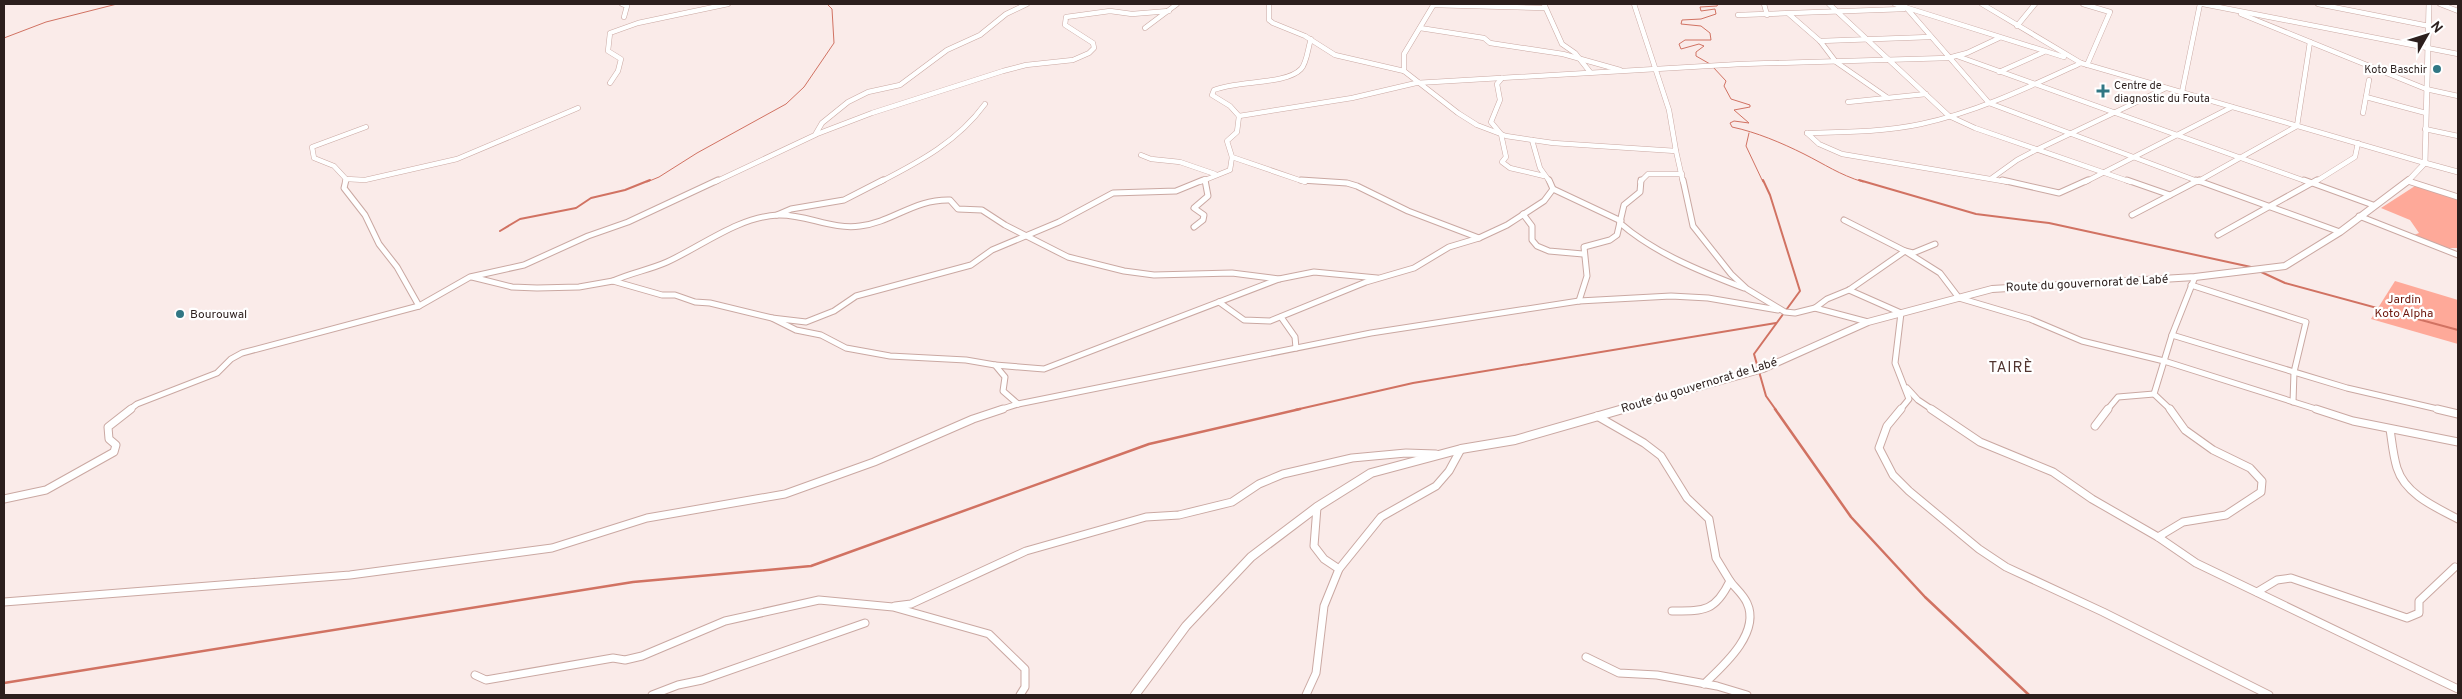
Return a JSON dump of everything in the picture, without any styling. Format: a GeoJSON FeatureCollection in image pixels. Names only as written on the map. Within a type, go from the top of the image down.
{"type":"FeatureCollection","features":[{"type":"Feature","properties":{"kind":"street"},"geometry":{"type":"LineString","coordinates":[[622,4],[627,6],[624,17]]}},
{"type":"Feature","properties":{"kind":"street"},"geometry":{"type":"LineString","coordinates":[[610,83],[618,71],[620,59],[608,51],[610,33],[638,24],[728,4]]}},
{"type":"Feature","properties":{"kind":"street"},"geometry":{"type":"LineString","coordinates":[[815,135],[822,123],[860,94],[900,85],[947,50],[980,35],[1006,14],[1027,4]]}},
{"type":"Feature","properties":{"kind":"street"},"geometry":{"type":"LineString","coordinates":[[1145,28],[1154,19],[1177,4]]}},
{"type":"Feature","properties":{"kind":"street"},"geometry":{"type":"LineString","coordinates":[[1269,4],[1269,20],[1272,23],[1311,39],[1326,51],[1336,55],[1404,71],[1416,83],[1478,126],[1501,134],[1532,140],[1582,146],[1676,151]]}},
{"type":"Feature","properties":{"kind":"street"},"geometry":{"type":"LineString","coordinates":[[1404,71],[1404,54],[1413,45],[1433,4],[1545,6],[1562,44],[1575,53],[1590,72]]}},
{"type":"Feature","properties":{"kind":"street"},"geometry":{"type":"LineString","coordinates":[[1634,4],[1669,110],[1693,226],[1731,274],[1747,289],[1778,310]]}},
{"type":"Feature","properties":{"kind":"street"},"geometry":{"type":"LineString","coordinates":[[1764,4],[1767,15]]}},
{"type":"Feature","properties":{"kind":"street"},"geometry":{"type":"LineString","coordinates":[[1829,4],[1949,116],[1975,128],[2036,150],[2170,195]]}},
{"type":"Feature","properties":{"kind":"street"},"geometry":{"type":"LineString","coordinates":[[1895,4],[2044,52],[2071,58]]}},
{"type":"Feature","properties":{"kind":"street"},"geometry":{"type":"LineString","coordinates":[[1982,4],[2081,63],[2458,172]]}},
{"type":"Feature","properties":{"kind":"street"},"geometry":{"type":"LineString","coordinates":[[2018,26],[2035,4]]}},
{"type":"Feature","properties":{"kind":"street"},"geometry":{"type":"LineString","coordinates":[[2083,4],[2102,8],[2110,12],[2087,65]]}},
{"type":"Feature","properties":{"kind":"street"},"geometry":{"type":"LineString","coordinates":[[2182,92],[2202,4],[2458,54]]}},
{"type":"Feature","properties":{"kind":"street"},"geometry":{"type":"LineString","coordinates":[[2318,4],[2429,26]]}},
{"type":"Feature","properties":{"kind":"street"},"geometry":{"type":"LineString","coordinates":[[2425,163],[2429,4]]}},
{"type":"Feature","properties":{"kind":"street"},"geometry":{"type":"LineString","coordinates":[[2440,4],[2458,6]]}},
{"type":"Feature","properties":{"kind":"street"},"geometry":{"type":"LineString","coordinates":[[2440,4],[2458,11]]}},
{"type":"Feature","properties":{"kind":"street"},"geometry":{"type":"LineString","coordinates":[[1738,15],[1905,7]]}},
{"type":"Feature","properties":{"kind":"street"},"geometry":{"type":"LineString","coordinates":[[1905,7],[1989,103],[2070,135],[2340,232]]}},
{"type":"Feature","properties":{"kind":"street"},"geometry":{"type":"LineString","coordinates":[[2230,9],[2426,89],[2458,96]]}},
{"type":"Feature","properties":{"kind":"street"},"geometry":{"type":"LineString","coordinates":[[4,499],[46,490],[102,460],[114,452],[116,445],[109,439],[108,427],[137,404],[217,373],[242,353],[419,306],[470,277],[524,265],[683,198],[815,135],[939,91],[1026,65],[1070,60],[1086,55],[1094,48],[1093,43],[1065,25],[1066,17],[1110,11],[1132,14],[1169,11]]}},
{"type":"Feature","properties":{"kind":"street"},"geometry":{"type":"LineString","coordinates":[[1789,14],[1820,41],[1836,62],[1888,98]]}},
{"type":"Feature","properties":{"kind":"street"},"geometry":{"type":"LineString","coordinates":[[1420,28],[1484,38],[1490,43],[1578,58],[1627,71]]}},
{"type":"Feature","properties":{"kind":"street"},"geometry":{"type":"LineString","coordinates":[[1820,41],[1930,37]]}},
{"type":"Feature","properties":{"kind":"street"},"geometry":{"type":"LineString","coordinates":[[1239,116],[1352,98],[1416,83],[1590,72],[1948,58],[1999,38]]}},
{"type":"Feature","properties":{"kind":"street"},"geometry":{"type":"LineString","coordinates":[[613,281],[662,295],[675,295],[694,302],[710,303],[772,318],[806,322],[834,311],[856,296],[971,265],[992,250],[1028,236],[1113,193],[1176,191],[1205,178],[1230,170],[1232,157],[1227,141],[1238,132],[1240,127],[1239,116],[1230,106],[1212,95],[1214,90],[1230,84],[1281,76],[1299,71],[1302,68],[1311,39]]}},
{"type":"Feature","properties":{"kind":"street"},"geometry":{"type":"LineString","coordinates":[[2297,126],[2310,42]]}},
{"type":"Feature","properties":{"kind":"street"},"geometry":{"type":"LineString","coordinates":[[1999,72],[2044,52]]}},
{"type":"Feature","properties":{"kind":"street"},"geometry":{"type":"LineString","coordinates":[[1957,56],[2373,205]]}},
{"type":"Feature","properties":{"kind":"street"},"geometry":{"type":"LineString","coordinates":[[2081,63],[1989,103],[1920,124],[1852,132],[1806,133],[1819,144],[1842,154],[1992,178],[2059,193],[2104,173],[2232,107]]}},
{"type":"Feature","properties":{"kind":"street"},"geometry":{"type":"LineString","coordinates":[[1502,78],[1497,84],[1500,100],[1491,122],[1494,128],[1501,134],[1506,157],[1502,162],[1510,168],[1544,176],[1551,182],[1553,189],[1620,222],[1638,239],[1717,278],[1747,289]]}},
{"type":"Feature","properties":{"kind":"street"},"geometry":{"type":"LineString","coordinates":[[2363,113],[2369,80]]}},
{"type":"Feature","properties":{"kind":"street"},"geometry":{"type":"LineString","coordinates":[[1992,178],[2017,160],[2036,150],[2166,88]]}},
{"type":"Feature","properties":{"kind":"street"},"geometry":{"type":"LineString","coordinates":[[1848,102],[1926,94]]}},
{"type":"Feature","properties":{"kind":"street"},"geometry":{"type":"LineString","coordinates":[[2366,97],[2426,114]]}},
{"type":"Feature","properties":{"kind":"street"},"geometry":{"type":"LineString","coordinates":[[470,277],[512,287],[537,288],[579,287],[613,281],[630,273],[665,263],[761,218],[797,208],[817,207],[851,198],[914,166],[959,133],[985,104]]}},
{"type":"Feature","properties":{"kind":"street"},"geometry":{"type":"LineString","coordinates":[[366,127],[312,147],[314,158],[334,166],[346,180],[357,181],[385,176],[469,155],[502,139],[542,126],[578,108]]}},
{"type":"Feature","properties":{"kind":"street"},"geometry":{"type":"LineString","coordinates":[[2132,215],[2242,158],[2297,126]]}},
{"type":"Feature","properties":{"kind":"street"},"geometry":{"type":"LineString","coordinates":[[2425,129],[2458,136]]}},
{"type":"Feature","properties":{"kind":"street"},"geometry":{"type":"LineString","coordinates":[[1532,140],[1544,176]]}},
{"type":"Feature","properties":{"kind":"street"},"geometry":{"type":"LineString","coordinates":[[2218,234],[2313,183],[2355,157],[2358,144]]}},
{"type":"Feature","properties":{"kind":"street"},"geometry":{"type":"LineString","coordinates":[[1140,155],[1151,159],[1180,162],[1216,175]]}},
{"type":"Feature","properties":{"kind":"street"},"geometry":{"type":"LineString","coordinates":[[1232,157],[1306,182],[1347,183],[1357,186],[1408,211],[1479,238]]}},
{"type":"Feature","properties":{"kind":"street","name":"Route du gouvernorat de Labé"},"geometry":{"type":"LineString","coordinates":[[1135,695],[1186,626],[1251,557],[1317,507],[1371,473],[1461,449],[1515,440],[1753,372],[1868,322],[1992,289],[2026,285],[2195,277],[2285,266],[2340,232],[2373,205],[2408,181],[2425,163]]}},
{"type":"Feature","properties":{"kind":"street"},"geometry":{"type":"LineString","coordinates":[[1580,301],[1587,276],[1583,254],[1584,247],[1588,244],[1610,240],[1617,235],[1624,205],[1640,192],[1640,181],[1648,174],[1682,174]]}},
{"type":"Feature","properties":{"kind":"street"},"geometry":{"type":"LineString","coordinates":[[1194,227],[1203,220],[1204,216],[1194,208],[1208,196],[1205,178]]}},
{"type":"Feature","properties":{"kind":"street"},"geometry":{"type":"LineString","coordinates":[[346,180],[344,188],[366,215],[379,244],[397,267],[419,306]]}},
{"type":"Feature","properties":{"kind":"street"},"geometry":{"type":"LineString","coordinates":[[2408,181],[2458,197]]}},
{"type":"Feature","properties":{"kind":"street"},"geometry":{"type":"LineString","coordinates":[[1219,302],[1244,320],[1270,321],[1352,288],[1414,268],[1460,242],[1479,238],[1507,225],[1544,201],[1553,189]]}},
{"type":"Feature","properties":{"kind":"street"},"geometry":{"type":"LineString","coordinates":[[777,215],[818,220],[841,226],[861,226],[900,213],[916,202],[950,200],[958,209],[982,210],[1005,225],[1068,257],[1124,271],[1154,275],[1232,273],[1279,279]]}},
{"type":"Feature","properties":{"kind":"street"},"geometry":{"type":"LineString","coordinates":[[1523,214],[1532,226],[1532,238],[1538,246],[1553,252],[1583,254]]}},
{"type":"Feature","properties":{"kind":"street"},"geometry":{"type":"LineString","coordinates":[[2359,216],[2458,255]]}},
{"type":"Feature","properties":{"kind":"street"},"geometry":{"type":"LineString","coordinates":[[1844,220],[1905,251],[1940,273],[1959,298],[2030,319],[2082,341],[2164,361],[2353,421],[2458,442]]}},
{"type":"Feature","properties":{"kind":"street"},"geometry":{"type":"LineString","coordinates":[[1905,251],[1913,254],[1935,244]]}},
{"type":"Feature","properties":{"kind":"street"},"geometry":{"type":"LineString","coordinates":[[4,602],[350,575],[552,548],[647,518],[785,494],[874,462],[951,430],[972,418],[1018,404],[1371,333],[1580,301],[1671,296],[1708,298],[1795,313],[1815,308],[1827,299],[1849,290],[1905,251]]}},
{"type":"Feature","properties":{"kind":"street"},"geometry":{"type":"LineString","coordinates":[[772,318],[796,330],[821,335],[846,348],[890,356],[966,360],[994,365],[1044,369],[1279,279],[1314,272],[1382,278]]}},
{"type":"Feature","properties":{"kind":"street"},"geometry":{"type":"LineString","coordinates":[[2154,394],[2172,335],[2195,277]]}},
{"type":"Feature","properties":{"kind":"street"},"geometry":{"type":"LineString","coordinates":[[2191,286],[2306,322],[2294,372],[2293,402]]}},
{"type":"Feature","properties":{"kind":"street"},"geometry":{"type":"LineString","coordinates":[[1849,290],[1901,313],[1895,356],[1896,370],[1907,388],[1918,400],[1980,442],[2053,472],[2092,499],[2158,537],[2196,563],[2458,689]]}},
{"type":"Feature","properties":{"kind":"street"},"geometry":{"type":"LineString","coordinates":[[1815,308],[1852,316],[1868,322]]}},
{"type":"Feature","properties":{"kind":"street"},"geometry":{"type":"LineString","coordinates":[[1281,317],[1295,337],[1296,348]]}},
{"type":"Feature","properties":{"kind":"street"},"geometry":{"type":"LineString","coordinates":[[2172,335],[2347,388],[2458,414]]}},
{"type":"Feature","properties":{"kind":"street"},"geometry":{"type":"LineString","coordinates":[[994,365],[1005,377],[1003,391],[1018,404]]}},
{"type":"Feature","properties":{"kind":"street"},"geometry":{"type":"LineString","coordinates":[[1907,388],[1909,399],[1887,426],[1879,448],[1894,475],[1909,491],[1979,549],[2006,567],[2103,612],[2269,695]]}},
{"type":"Feature","properties":{"kind":"street"},"geometry":{"type":"LineString","coordinates":[[2095,426],[2118,398],[2154,394],[2175,414],[2185,430],[2213,450],[2250,468],[2262,481],[2261,492],[2226,515],[2183,522],[2158,537]]}},
{"type":"Feature","properties":{"kind":"street"},"geometry":{"type":"LineString","coordinates":[[1597,416],[1644,443],[1660,456],[1688,498],[1709,519],[1716,558],[1748,605],[1748,632],[1726,663],[1704,684]]}},
{"type":"Feature","properties":{"kind":"street"},"geometry":{"type":"LineString","coordinates":[[2390,429],[2398,472],[2413,490],[2426,501],[2458,519]]}},
{"type":"Feature","properties":{"kind":"street"},"geometry":{"type":"LineString","coordinates":[[1306,695],[1316,673],[1324,606],[1339,569],[1381,517],[1436,486],[1449,471],[1461,449]]}},
{"type":"Feature","properties":{"kind":"street"},"geometry":{"type":"LineString","coordinates":[[893,607],[911,604],[1026,551],[1146,517],[1179,515],[1232,502],[1259,484],[1283,474],[1352,458],[1406,453],[1446,454]]}},
{"type":"Feature","properties":{"kind":"street"},"geometry":{"type":"LineString","coordinates":[[1317,507],[1314,546],[1324,559],[1339,569]]}},
{"type":"Feature","properties":{"kind":"street"},"geometry":{"type":"LineString","coordinates":[[2257,592],[2277,580],[2291,578],[2407,618],[2419,613],[2419,601],[2455,567]]}},
{"type":"Feature","properties":{"kind":"street"},"geometry":{"type":"LineString","coordinates":[[1672,611],[1704,611],[1718,603],[1730,581]]}},
{"type":"Feature","properties":{"kind":"street"},"geometry":{"type":"LineString","coordinates":[[475,675],[486,680],[614,658],[625,660],[642,656],[725,621],[819,600],[893,607],[989,634],[1025,669],[1025,687],[1020,695]]}},
{"type":"Feature","properties":{"kind":"street"},"geometry":{"type":"LineString","coordinates":[[652,695],[866,623]]}},
{"type":"Feature","properties":{"kind":"street"},"geometry":{"type":"LineString","coordinates":[[1586,657],[1619,673],[1657,675],[1747,695]]}},
{"type":"Feature","properties":{"kind":"green space"},"geometry":{"type":"Polygon","coordinates":[[[2415,186],[2458,199],[2458,248],[2445,248],[2414,235],[2419,233],[2410,220],[2381,208],[2415,186]]]}},
{"type":"Feature","properties":{"kind":"green space","name":"Jardin Koto Alpha"},"geometry":{"type":"Polygon","coordinates":[[[2395,281],[2458,300],[2458,344],[2371,319],[2395,281]]]}},
{"type":"Feature","properties":{"kind":"waterway"},"geometry":{"type":"LineString","coordinates":[[4,38],[46,22],[117,4]]}},
{"type":"Feature","properties":{"kind":"waterway"},"geometry":{"type":"LineString","coordinates":[[647,182],[659,177],[697,153],[786,104],[804,87],[834,43],[832,9],[827,4]]}},
{"type":"Feature","properties":{"kind":"waterway"},"geometry":{"type":"LineString","coordinates":[[1710,64],[1696,56],[1696,52],[1704,46],[1699,44],[1681,49],[1679,44],[1685,40],[1711,40],[1710,33],[1701,26],[1681,24],[1682,20],[1701,19],[1716,14],[1715,9],[1701,11],[1700,7],[1717,6],[1718,4]]}},
{"type":"Feature","properties":{"kind":"waterway"},"geometry":{"type":"LineString","coordinates":[[1713,67],[1726,81],[1724,86],[1731,99],[1750,105],[1750,107],[1734,110],[1749,123],[1734,121],[1730,123],[1732,127],[1778,142],[1839,173],[1863,182]]}},
{"type":"Feature","properties":{"kind":"waterway"},"geometry":{"type":"LineString","coordinates":[[1749,133],[1746,146],[1763,182]]}},
{"type":"Feature","properties":{"kind":"waterway"},"geometry":{"type":"LineString","coordinates":[[500,231],[520,219],[576,208],[591,198],[625,190],[650,180]]}},
{"type":"Feature","properties":{"kind":"waterway"},"geometry":{"type":"LineString","coordinates":[[1763,180],[1770,195],[1800,291],[1754,354],[1766,396],[1776,410]]}},
{"type":"Feature","properties":{"kind":"waterway"},"geometry":{"type":"LineString","coordinates":[[1859,180],[1976,214],[2049,223],[2251,267]]}},
{"type":"Feature","properties":{"kind":"waterway"},"geometry":{"type":"LineString","coordinates":[[2259,271],[2285,283],[2458,330]]}},
{"type":"Feature","properties":{"kind":"waterway"},"geometry":{"type":"LineString","coordinates":[[1295,410],[1413,383],[1776,323]]}},
{"type":"Feature","properties":{"kind":"waterway"},"geometry":{"type":"LineString","coordinates":[[4,683],[633,582],[811,566],[1149,444],[1300,409]]}},
{"type":"Feature","properties":{"kind":"waterway"},"geometry":{"type":"LineString","coordinates":[[1775,409],[1851,517],[1925,597],[2029,695]]}},
{"type":"Feature","properties":{"kind":"place","name":"Koto Baschir"},"geometry":{"type":"Point","coordinates":[2437,69]}},
{"type":"Feature","properties":{"kind":"place","name":"Centre de diagnostic du Fouta"},"geometry":{"type":"Point","coordinates":[2103,91]}},
{"type":"Feature","properties":{"kind":"place","name":"Bourouwal"},"geometry":{"type":"Point","coordinates":[180,314]}},
{"type":"Feature","properties":{"kind":"district","name":"TAIRÈ"},"geometry":{"type":"Point","coordinates":[2011,367]}}]}
